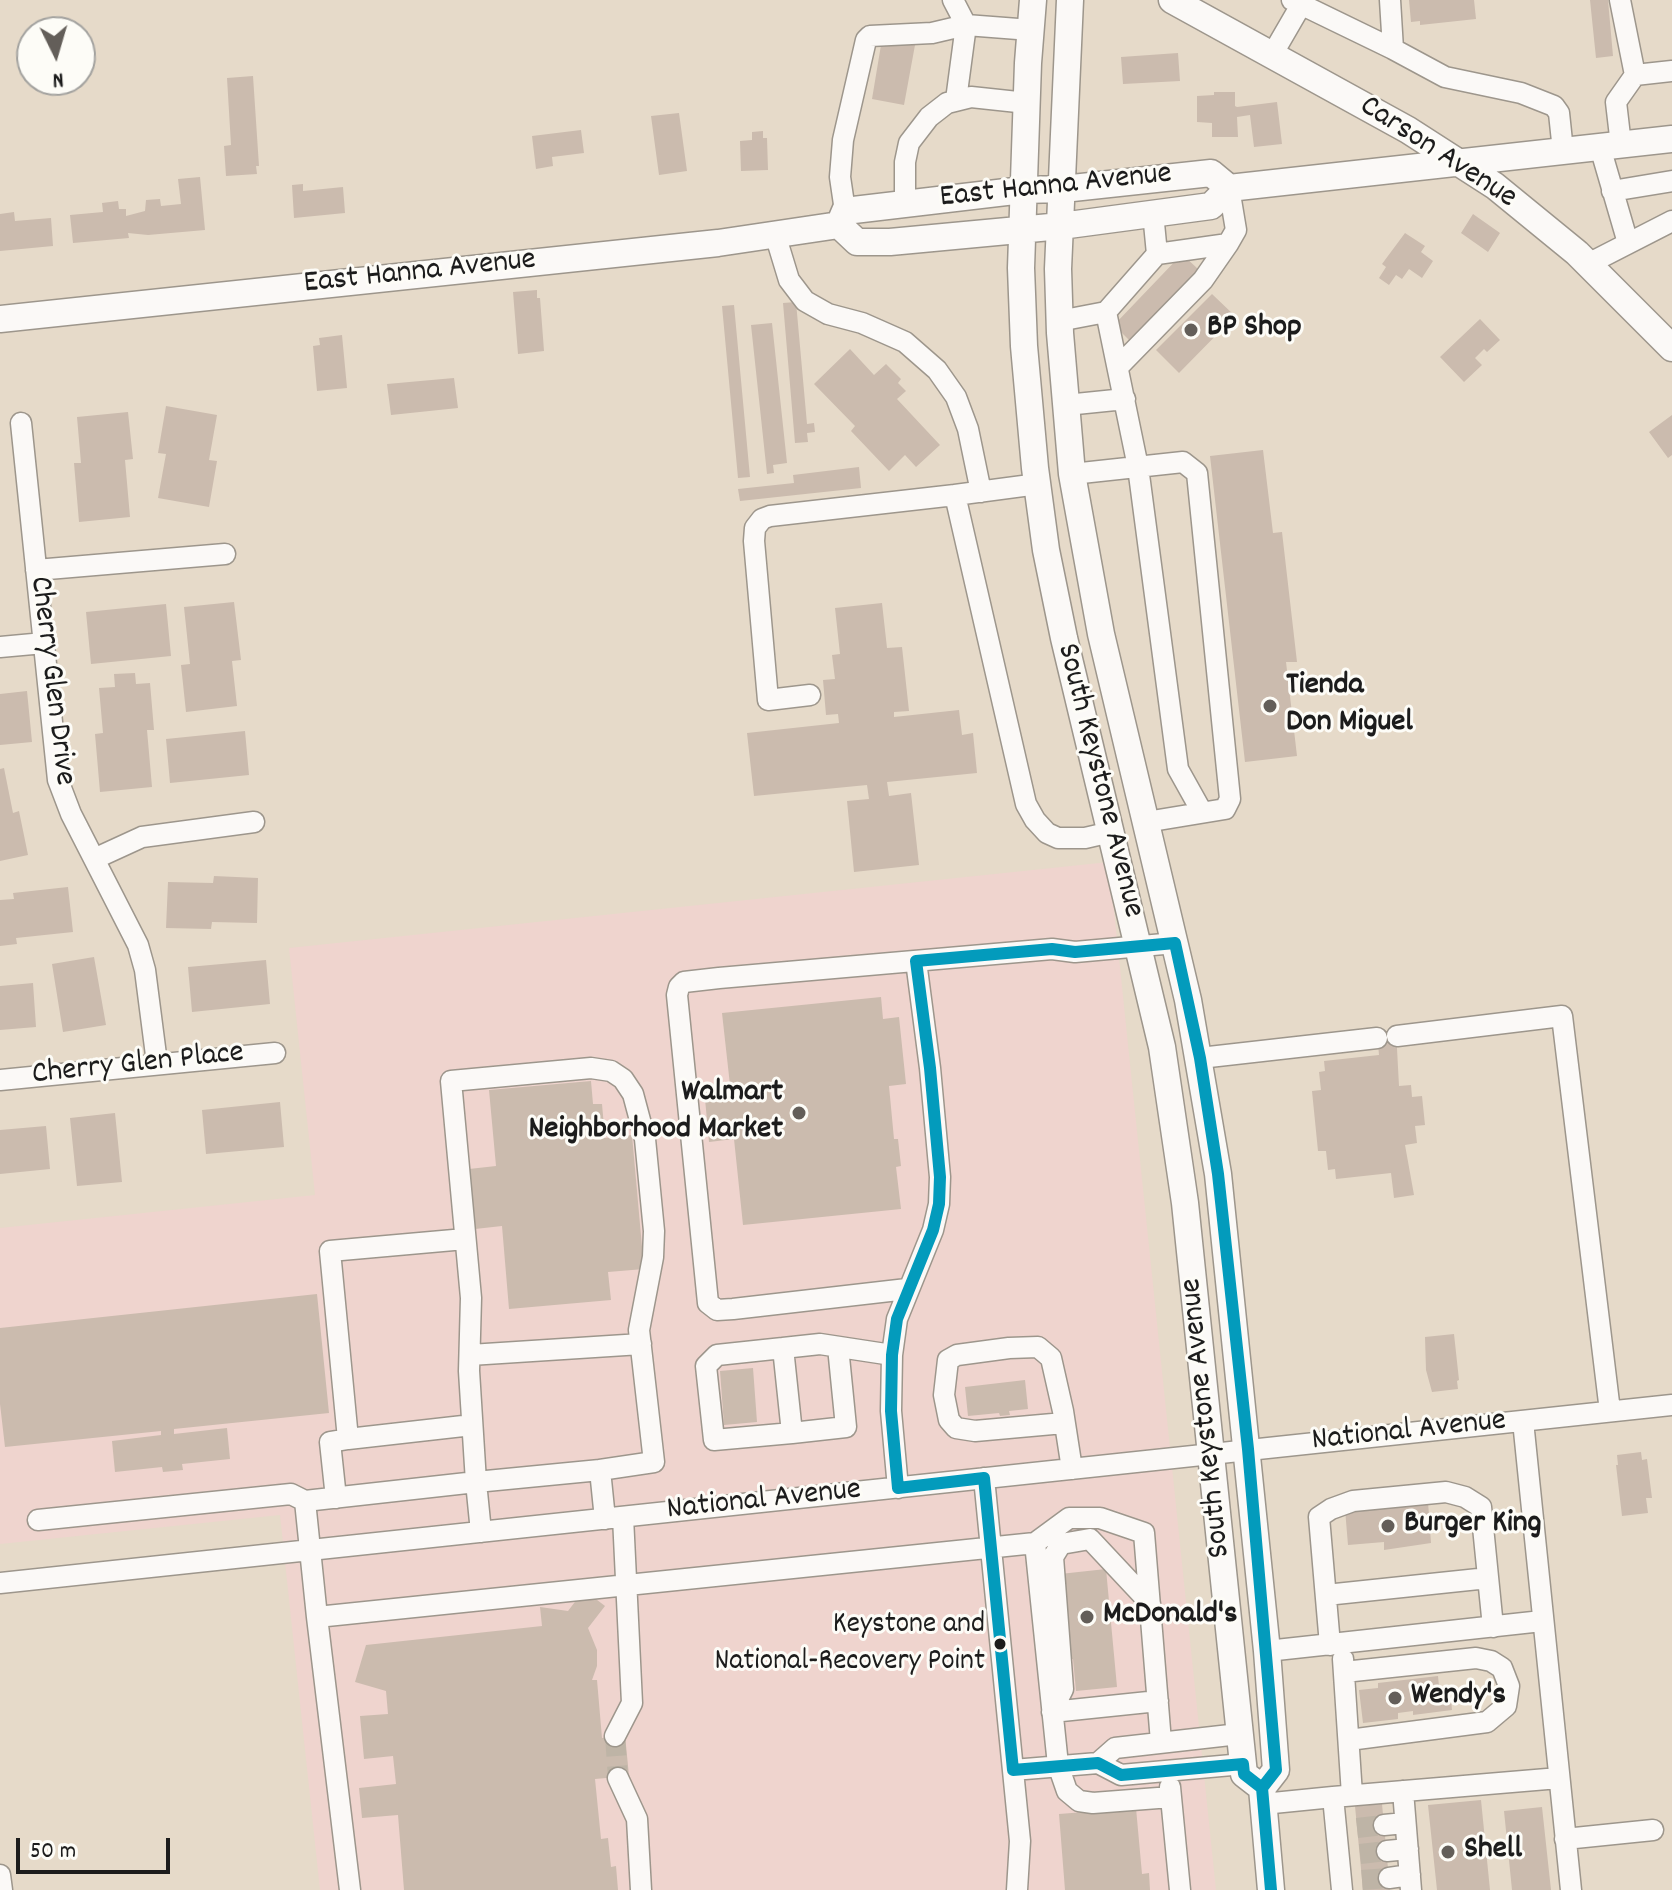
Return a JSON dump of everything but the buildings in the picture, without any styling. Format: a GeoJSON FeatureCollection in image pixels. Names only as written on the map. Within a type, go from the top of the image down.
{"type":"FeatureCollection","features":[{"type":"Feature","properties":{"kind":"main road","name":"South Keystone Avenue"},"geometry":{"type":"LineString","coordinates":[[1033,0],[1021,228],[1024,346],[1038,484],[1056,601],[1162,1047],[1185,1203],[1243,1764]]}},
{"type":"Feature","properties":{"kind":"main road","name":"South Keystone Avenue"},"geometry":{"type":"LineString","coordinates":[[1070,0],[1058,269],[1059,321],[1072,474],[1101,634],[1200,1058],[1220,1189],[1248,1449],[1276,1770],[1262,1796],[1271,1890]]}},
{"type":"Feature","properties":{"kind":"main road","name":"Carson Avenue"},"geometry":{"type":"LineString","coordinates":[[1172,0],[1408,130],[1505,193],[1588,264],[1672,348]]}},
{"type":"Feature","properties":{"kind":"main road","name":"East Hanna Avenue"},"geometry":{"type":"LineString","coordinates":[[842,218],[857,242],[890,242],[1061,226],[1211,206],[1229,188],[1672,139]]}},
{"type":"Feature","properties":{"kind":"main road","name":"East Hanna Avenue"},"geometry":{"type":"LineString","coordinates":[[0,319],[718,243],[775,234],[905,204],[1023,190],[1063,189],[1211,173],[1229,188]]}},
{"type":"Feature","properties":{"kind":"main road"},"geometry":{"type":"LineString","coordinates":[[1111,832],[1146,822]]}},
{"type":"Feature","properties":{"kind":"main road"},"geometry":{"type":"LineString","coordinates":[[1243,1764],[1244,1774],[1262,1796]]}},
{"type":"Feature","properties":{"kind":"street"},"geometry":{"type":"LineString","coordinates":[[1390,0],[1393,49]]}},
{"type":"Feature","properties":{"kind":"street"},"geometry":{"type":"LineString","coordinates":[[1620,0],[1635,75],[1616,102],[1610,146],[1612,191],[1628,243]]}},
{"type":"Feature","properties":{"kind":"street"},"geometry":{"type":"LineString","coordinates":[[950,1],[966,25],[956,100]]}},
{"type":"Feature","properties":{"kind":"street"},"geometry":{"type":"LineString","coordinates":[[1272,55],[1297,3],[1445,77],[1521,93],[1554,106],[1559,113],[1563,151]]}},
{"type":"Feature","properties":{"kind":"street"},"geometry":{"type":"LineString","coordinates":[[842,218],[840,177],[843,140],[866,40],[876,34],[932,33],[966,25],[1031,30]]}},
{"type":"Feature","properties":{"kind":"street"},"geometry":{"type":"LineString","coordinates":[[1635,75],[1672,71]]}},
{"type":"Feature","properties":{"kind":"street"},"geometry":{"type":"LineString","coordinates":[[905,204],[905,162],[909,143],[929,117],[947,103],[971,97],[1027,103]]}},
{"type":"Feature","properties":{"kind":"street"},"geometry":{"type":"LineString","coordinates":[[1612,191],[1672,181]]}},
{"type":"Feature","properties":{"kind":"street"},"geometry":{"type":"LineString","coordinates":[[1118,367],[1203,280],[1228,244],[1236,230],[1229,188]]}},
{"type":"Feature","properties":{"kind":"street"},"geometry":{"type":"LineString","coordinates":[[1153,213],[1157,254]]}},
{"type":"Feature","properties":{"kind":"street"},"geometry":{"type":"LineString","coordinates":[[1588,264],[1672,221]]}},
{"type":"Feature","properties":{"kind":"street"},"geometry":{"type":"LineString","coordinates":[[775,234],[789,280],[805,301],[828,314],[862,323],[905,342],[937,370],[956,397],[968,429],[981,492]]}},
{"type":"Feature","properties":{"kind":"street"},"geometry":{"type":"LineString","coordinates":[[1059,321],[1106,312],[1157,254],[1228,244]]}},
{"type":"Feature","properties":{"kind":"street"},"geometry":{"type":"LineString","coordinates":[[1106,312],[1138,467],[1178,769],[1202,812]]}},
{"type":"Feature","properties":{"kind":"street"},"geometry":{"type":"LineString","coordinates":[[1066,405],[1125,399]]}},
{"type":"Feature","properties":{"kind":"street","name":"Cherry Glen Drive"},"geometry":{"type":"LineString","coordinates":[[21,423],[58,780],[64,799],[134,935],[143,959],[157,1063]]}},
{"type":"Feature","properties":{"kind":"street"},"geometry":{"type":"LineString","coordinates":[[1072,474],[1183,462],[1197,473],[1230,799],[1225,809],[1146,822]]}},
{"type":"Feature","properties":{"kind":"street"},"geometry":{"type":"LineString","coordinates":[[810,695],[768,700],[754,541],[755,528],[762,519],[1038,484]]}},
{"type":"Feature","properties":{"kind":"street"},"geometry":{"type":"LineString","coordinates":[[955,495],[1026,804],[1047,833],[1058,838],[1085,838],[1111,832]]}},
{"type":"Feature","properties":{"kind":"street"},"geometry":{"type":"LineString","coordinates":[[36,570],[225,554]]}},
{"type":"Feature","properties":{"kind":"street"},"geometry":{"type":"LineString","coordinates":[[0,647],[44,643]]}},
{"type":"Feature","properties":{"kind":"street"},"geometry":{"type":"LineString","coordinates":[[94,859],[142,837],[254,822]]}},
{"type":"Feature","properties":{"kind":"street"},"geometry":{"type":"LineString","coordinates":[[907,1289],[733,1309],[717,1310],[708,1303],[677,995],[679,987],[684,982],[916,961],[1052,949],[1075,952],[1175,943]]}},
{"type":"Feature","properties":{"kind":"street"},"geometry":{"type":"LineString","coordinates":[[898,1488],[891,1411],[892,1355],[897,1319],[933,1230],[939,1204],[940,1177],[916,961]]}},
{"type":"Feature","properties":{"kind":"street"},"geometry":{"type":"LineString","coordinates":[[1200,1058],[1562,1016],[1610,1411]]}},
{"type":"Feature","properties":{"kind":"street","name":"Cherry Glen Place"},"geometry":{"type":"LineString","coordinates":[[0,1080],[275,1053]]}},
{"type":"Feature","properties":{"kind":"street"},"geometry":{"type":"LineString","coordinates":[[38,1520],[291,1494],[305,1501],[476,1482],[600,1470],[654,1462],[639,1330],[653,1257],[654,1231],[645,1139],[633,1094],[623,1079],[611,1071],[591,1068],[451,1081],[471,1298],[472,1425],[476,1482],[481,1532]]}},
{"type":"Feature","properties":{"kind":"street"},"geometry":{"type":"LineString","coordinates":[[348,1439],[330,1251],[465,1239]]}},
{"type":"Feature","properties":{"kind":"street"},"geometry":{"type":"LineString","coordinates":[[470,1355],[641,1344]]}},
{"type":"Feature","properties":{"kind":"street"},"geometry":{"type":"LineString","coordinates":[[838,1347],[846,1427],[714,1440],[706,1366],[717,1355],[820,1344],[892,1355]]}},
{"type":"Feature","properties":{"kind":"street"},"geometry":{"type":"LineString","coordinates":[[1064,1423],[975,1431],[956,1428],[949,1420],[944,1395],[948,1360],[957,1355],[1038,1347],[1051,1358],[1064,1423],[1072,1469]]}},
{"type":"Feature","properties":{"kind":"street"},"geometry":{"type":"LineString","coordinates":[[783,1348],[792,1433]]}},
{"type":"Feature","properties":{"kind":"street","name":"National Avenue"},"geometry":{"type":"LineString","coordinates":[[0,1583],[1672,1405]]}},
{"type":"Feature","properties":{"kind":"street"},"geometry":{"type":"LineString","coordinates":[[1523,1421],[1571,1890]]}},
{"type":"Feature","properties":{"kind":"street"},"geometry":{"type":"LineString","coordinates":[[336,1498],[330,1442],[472,1425]]}},
{"type":"Feature","properties":{"kind":"street"},"geometry":{"type":"LineString","coordinates":[[600,1470],[628,1584],[632,1703],[615,1736]]}},
{"type":"Feature","properties":{"kind":"street"},"geometry":{"type":"LineString","coordinates":[[984,1478],[1020,1841],[1017,1890]]}},
{"type":"Feature","properties":{"kind":"street"},"geometry":{"type":"LineString","coordinates":[[1349,1740],[1487,1722],[1506,1706],[1509,1686],[1500,1667],[1481,1507],[1465,1497],[1446,1492],[1353,1501],[1319,1517],[1326,1595],[1344,1672],[1349,1740],[1336,1830],[1339,1857],[1349,1884]]}},
{"type":"Feature","properties":{"kind":"street"},"geometry":{"type":"LineString","coordinates":[[305,1501],[350,1890]]}},
{"type":"Feature","properties":{"kind":"street"},"geometry":{"type":"LineString","coordinates":[[317,1617],[1035,1543],[1069,1518],[1100,1518],[1144,1533],[1161,1742]]}},
{"type":"Feature","properties":{"kind":"street"},"geometry":{"type":"LineString","coordinates":[[1052,1712],[1063,1689],[1053,1557],[1061,1544],[1090,1539],[1150,1603]]}},
{"type":"Feature","properties":{"kind":"street"},"geometry":{"type":"LineString","coordinates":[[1035,1543],[1060,1778],[1067,1791],[1079,1801],[1093,1803],[1171,1797]]}},
{"type":"Feature","properties":{"kind":"street"},"geometry":{"type":"LineString","coordinates":[[1326,1595],[1488,1578]]}},
{"type":"Feature","properties":{"kind":"street"},"geometry":{"type":"LineString","coordinates":[[1267,1651],[1542,1621]]}},
{"type":"Feature","properties":{"kind":"street"},"geometry":{"type":"LineString","coordinates":[[1344,1672],[1476,1658],[1491,1661],[1500,1667]]}},
{"type":"Feature","properties":{"kind":"street"},"geometry":{"type":"LineString","coordinates":[[1052,1712],[1158,1701]]}},
{"type":"Feature","properties":{"kind":"street"},"geometry":{"type":"LineString","coordinates":[[1098,1763],[1115,1748],[1239,1734]]}},
{"type":"Feature","properties":{"kind":"street"},"geometry":{"type":"LineString","coordinates":[[1013,1770],[1098,1763],[1121,1775],[1243,1764]]}},
{"type":"Feature","properties":{"kind":"street"},"geometry":{"type":"LineString","coordinates":[[1169,1771],[1180,1890]]}},
{"type":"Feature","properties":{"kind":"street"},"geometry":{"type":"LineString","coordinates":[[618,1778],[637,1819],[641,1890]]}},
{"type":"Feature","properties":{"kind":"street"},"geometry":{"type":"LineString","coordinates":[[1262,1796],[1342,1796],[1559,1778]]}},
{"type":"Feature","properties":{"kind":"street"},"geometry":{"type":"LineString","coordinates":[[1403,1791],[1405,1823],[1398,1850],[1411,1883]]}},
{"type":"Feature","properties":{"kind":"street"},"geometry":{"type":"LineString","coordinates":[[1384,1825],[1405,1823]]}},
{"type":"Feature","properties":{"kind":"street"},"geometry":{"type":"LineString","coordinates":[[1336,1830],[1357,1828]]}},
{"type":"Feature","properties":{"kind":"street"},"geometry":{"type":"LineString","coordinates":[[1565,1839],[1653,1830]]}},
{"type":"Feature","properties":{"kind":"street"},"geometry":{"type":"LineString","coordinates":[[1339,1857],[1360,1854]]}},
{"type":"Feature","properties":{"kind":"street"},"geometry":{"type":"LineString","coordinates":[[0,1875],[2,1890]]}},
{"type":"Feature","properties":{"kind":"street"},"geometry":{"type":"LineString","coordinates":[[1389,1878],[1411,1883]]}},
{"type":"Feature","properties":{"kind":"shaded area"},"geometry":{"type":"Polygon","coordinates":[[[1109,862],[1216,1890],[320,1890],[280,1515],[0,1544],[0,1228],[315,1195],[289,948],[1109,862]]]}},
{"type":"Feature","properties":{"kind":"tunnel"},"geometry":{"type":"LineString","coordinates":[[615,1736],[618,1778]]}},
{"type":"Feature","properties":{"kind":"tunnel"},"geometry":{"type":"LineString","coordinates":[[1357,1828],[1384,1825]]}},
{"type":"Feature","properties":{"kind":"tunnel"},"geometry":{"type":"LineString","coordinates":[[1360,1854],[1387,1851]]}},
{"type":"Feature","properties":{"kind":"tunnel"},"geometry":{"type":"LineString","coordinates":[[1362,1880],[1389,1878]]}},
{"type":"Feature","properties":{"kind":"transit line"},"geometry":{"type":"LineString","coordinates":[[1175,943],[1200,1058],[1218,1174],[1248,1449],[1276,1770],[1262,1788],[1244,1774],[1243,1764],[1121,1775],[1098,1763],[1013,1770],[984,1478],[898,1488],[891,1411],[892,1355],[897,1319],[933,1230],[939,1204],[940,1177],[916,961],[1052,949],[1075,952],[1175,943]]}},
{"type":"Feature","properties":{"kind":"transit line"},"geometry":{"type":"LineString","coordinates":[[1262,1788],[1271,1890]]}},
{"type":"Feature","properties":{"kind":"place","name":"BP Shop"},"geometry":{"type":"Point","coordinates":[1191,330]}},
{"type":"Feature","properties":{"kind":"place","name":"Tienda Don Miguel"},"geometry":{"type":"Point","coordinates":[1270,706]}},
{"type":"Feature","properties":{"kind":"place","name":"Walmart Neighborhood Market"},"geometry":{"type":"Point","coordinates":[799,1113]}},
{"type":"Feature","properties":{"kind":"place","name":"Burger King"},"geometry":{"type":"Point","coordinates":[1388,1526]}},
{"type":"Feature","properties":{"kind":"place","name":"McDonald's"},"geometry":{"type":"Point","coordinates":[1087,1617]}},
{"type":"Feature","properties":{"kind":"place","name":"Keystone and National-Recovery Point"},"geometry":{"type":"Point","coordinates":[1000,1644]}},
{"type":"Feature","properties":{"kind":"place","name":"Wendy's"},"geometry":{"type":"Point","coordinates":[1395,1698]}},
{"type":"Feature","properties":{"kind":"place","name":"Shell"},"geometry":{"type":"Point","coordinates":[1448,1852]}}]}
